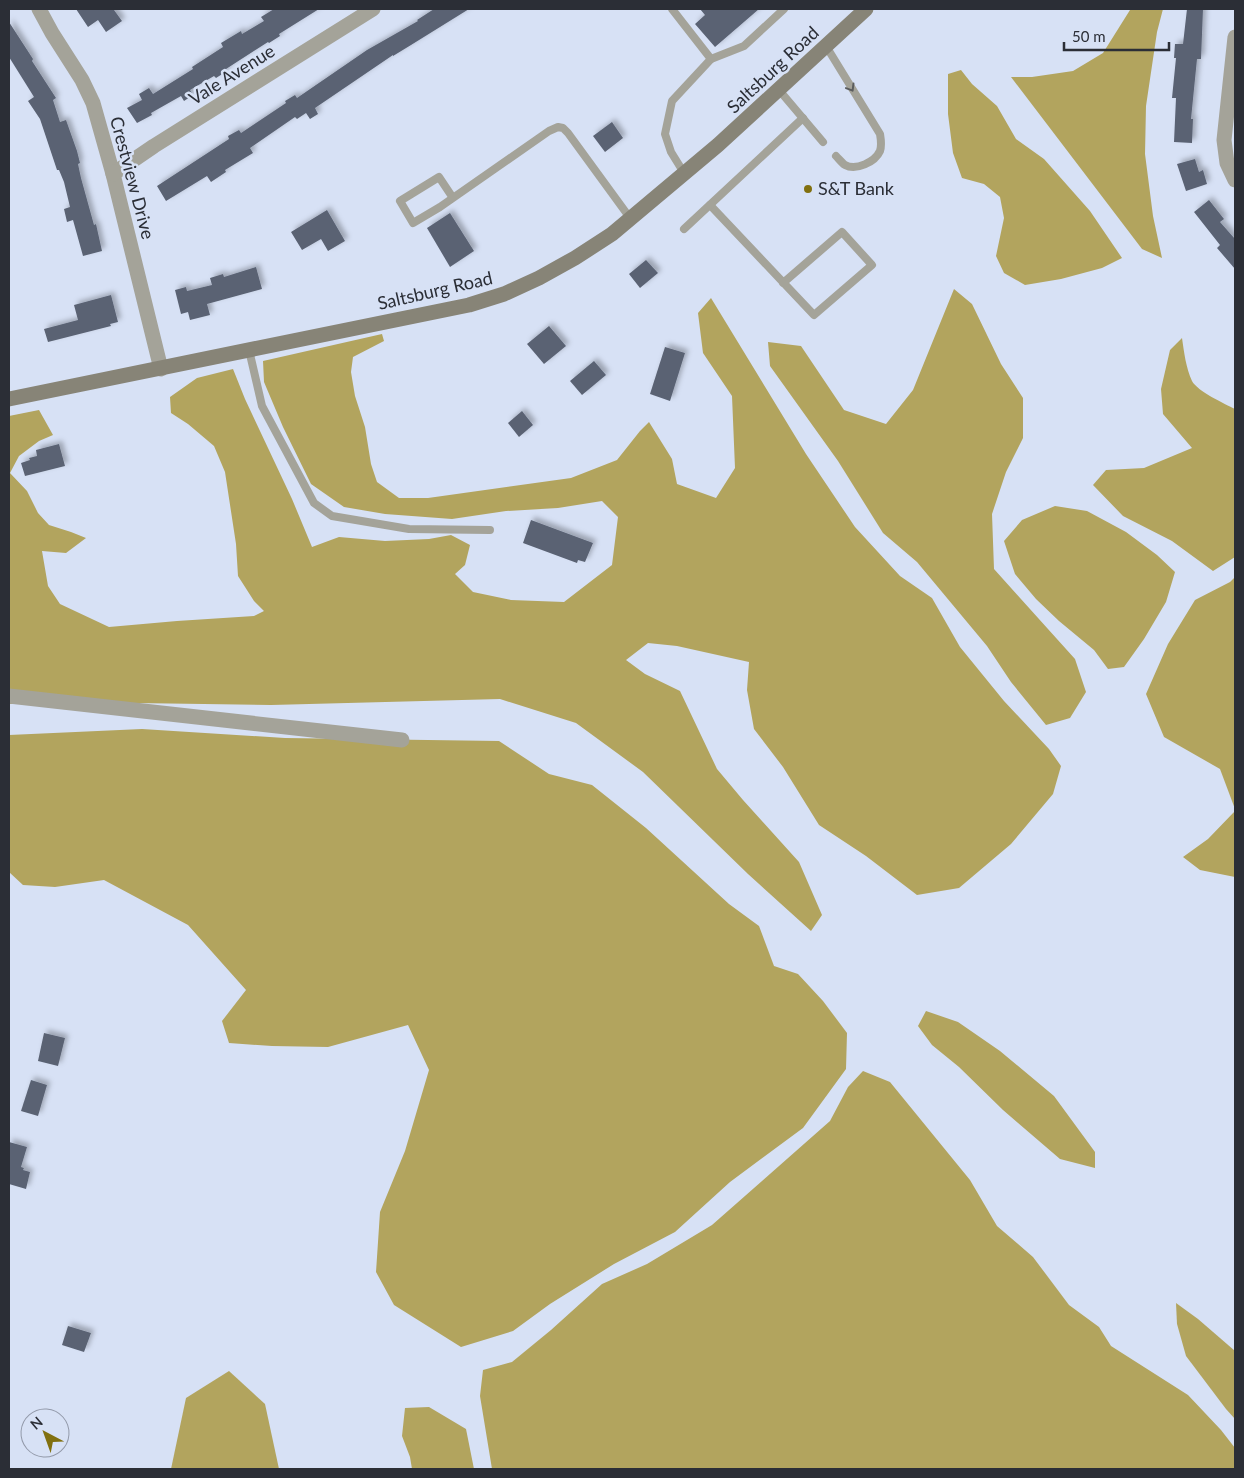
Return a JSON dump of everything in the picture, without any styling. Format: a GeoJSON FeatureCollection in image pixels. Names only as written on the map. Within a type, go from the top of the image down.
{"type":"FeatureCollection","features":[{"type":"Feature","properties":{"kind":"main road","name":"Saltsburg Road"},"geometry":{"type":"LineString","coordinates":[[9,399],[469,305],[504,294],[539,278],[575,258],[612,234],[718,145],[866,9]]}},
{"type":"Feature","properties":{"kind":"street","name":"Crestview Drive"},"geometry":{"type":"LineString","coordinates":[[39,9],[82,80],[93,103],[113,174],[161,369]]}},
{"type":"Feature","properties":{"kind":"street","name":"Vale Avenue"},"geometry":{"type":"LineString","coordinates":[[113,174],[373,9]]}},
{"type":"Feature","properties":{"kind":"street"},"geometry":{"type":"LineString","coordinates":[[1235,37],[1224,140],[1227,162],[1235,180]]}},
{"type":"Feature","properties":{"kind":"street"},"geometry":{"type":"LineString","coordinates":[[9,696],[402,740]]}},
{"type":"Feature","properties":{"kind":"lane"},"geometry":{"type":"LineString","coordinates":[[672,9],[711,59]]}},
{"type":"Feature","properties":{"kind":"lane"},"geometry":{"type":"LineString","coordinates":[[684,173],[671,152],[665,134],[672,101],[711,59],[744,46],[784,9]]}},
{"type":"Feature","properties":{"kind":"lane"},"geometry":{"type":"LineString","coordinates":[[826,46],[880,134],[881,143],[880,150],[868,164],[855,167],[846,166],[836,156]]}},
{"type":"Feature","properties":{"kind":"lane"},"geometry":{"type":"LineString","coordinates":[[779,90],[823,142]]}},
{"type":"Feature","properties":{"kind":"lane"},"geometry":{"type":"LineString","coordinates":[[684,229],[803,118]]}},
{"type":"Feature","properties":{"kind":"lane"},"geometry":{"type":"LineString","coordinates":[[453,198],[439,177],[400,201],[413,223],[453,198],[549,131],[558,127],[563,128],[568,133],[630,218]]}},
{"type":"Feature","properties":{"kind":"lane"},"geometry":{"type":"LineString","coordinates":[[710,205],[783,283],[814,315],[872,265],[842,232],[783,283]]}},
{"type":"Feature","properties":{"kind":"lane"},"geometry":{"type":"LineString","coordinates":[[249,350],[262,406],[314,503],[322,510],[332,516],[409,529],[490,530]]}},
{"type":"Feature","properties":{"kind":"shaded area"},"geometry":{"type":"Polygon","coordinates":[[[1130,9],[1163,9],[1157,32],[1146,106],[1145,154],[1153,216],[1162,258],[1142,249],[1011,77],[1032,77],[1073,71],[1103,53],[1130,9]]]}},
{"type":"Feature","properties":{"kind":"shaded area"},"geometry":{"type":"Polygon","coordinates":[[[961,70],[972,84],[997,106],[1016,139],[1044,159],[1090,211],[1122,258],[1102,268],[1061,279],[1025,285],[1004,273],[996,256],[1004,218],[1000,197],[984,184],[962,178],[953,153],[948,114],[948,74],[961,70]]]}},
{"type":"Feature","properties":{"kind":"shaded area"},"geometry":{"type":"Polygon","coordinates":[[[954,289],[972,304],[1001,364],[1023,398],[1023,438],[1006,472],[992,514],[994,569],[1075,659],[1086,692],[1070,718],[1046,725],[1011,682],[987,646],[917,562],[883,533],[838,461],[770,366],[768,342],[801,346],[844,410],[886,424],[913,390],[954,289]]]}},
{"type":"Feature","properties":{"kind":"shaded area"},"geometry":{"type":"Polygon","coordinates":[[[711,298],[806,454],[855,527],[900,576],[932,598],[960,647],[1004,701],[1049,749],[1061,766],[1053,794],[1011,844],[959,888],[917,895],[866,856],[819,825],[783,767],[754,729],[747,690],[749,662],[677,646],[648,643],[626,660],[645,674],[680,691],[717,769],[799,862],[822,915],[811,931],[748,874],[643,772],[576,723],[500,699],[271,705],[9,704],[9,416],[39,410],[53,435],[39,441],[19,456],[10,473],[27,491],[38,513],[49,525],[86,538],[66,553],[42,551],[48,586],[60,604],[109,627],[254,616],[264,611],[254,601],[238,576],[236,544],[225,472],[214,446],[188,424],[171,413],[170,397],[197,378],[233,369],[312,547],[339,537],[385,541],[429,539],[451,535],[470,545],[465,565],[455,574],[473,592],[511,600],[564,602],[612,565],[618,517],[602,501],[558,508],[506,511],[452,519],[385,514],[344,507],[311,484],[283,427],[264,382],[263,361],[382,334],[384,341],[353,357],[351,372],[355,396],[365,427],[371,464],[377,482],[399,498],[428,498],[571,478],[617,460],[649,422],[672,459],[677,484],[716,498],[735,468],[732,396],[703,353],[698,313],[711,298]]]}},
{"type":"Feature","properties":{"kind":"shaded area"},"geometry":{"type":"Polygon","coordinates":[[[1182,338],[1188,371],[1192,381],[1199,389],[1235,409],[1235,557],[1213,571],[1172,541],[1123,516],[1093,485],[1106,470],[1144,468],[1192,448],[1163,414],[1161,389],[1170,350],[1182,338]]]}},
{"type":"Feature","properties":{"kind":"shaded area"},"geometry":{"type":"Polygon","coordinates":[[[1055,506],[1087,511],[1126,532],[1157,555],[1175,572],[1166,602],[1144,639],[1124,667],[1108,669],[1094,650],[1036,599],[1015,574],[1004,541],[1022,520],[1055,506]]]}},
{"type":"Feature","properties":{"kind":"shaded area"},"geometry":{"type":"Polygon","coordinates":[[[1235,577],[1235,809],[1220,769],[1164,737],[1146,694],[1168,644],[1195,600],[1230,582],[1235,577]]]}},
{"type":"Feature","properties":{"kind":"shaded area"},"geometry":{"type":"Polygon","coordinates":[[[142,729],[285,738],[499,741],[549,774],[592,785],[646,828],[729,904],[759,926],[774,966],[798,974],[823,1001],[847,1033],[846,1069],[803,1128],[730,1182],[675,1232],[614,1264],[550,1304],[513,1331],[461,1347],[394,1305],[376,1272],[380,1212],[405,1151],[429,1070],[408,1025],[328,1047],[229,1043],[222,1021],[246,990],[188,925],[104,880],[55,887],[23,885],[9,872],[9,735],[142,729]]]}},
{"type":"Feature","properties":{"kind":"shaded area"},"geometry":{"type":"Polygon","coordinates":[[[1235,811],[1235,877],[1200,870],[1183,857],[1208,839],[1235,811]]]}},
{"type":"Feature","properties":{"kind":"shaded area"},"geometry":{"type":"Polygon","coordinates":[[[926,1011],[958,1022],[1000,1051],[1054,1096],[1095,1152],[1095,1168],[1060,1159],[1003,1110],[959,1067],[932,1045],[918,1026],[926,1011]]]}},
{"type":"Feature","properties":{"kind":"shaded area"},"geometry":{"type":"Polygon","coordinates":[[[863,1071],[890,1082],[970,1180],[997,1226],[1033,1257],[1069,1305],[1099,1327],[1111,1346],[1188,1395],[1221,1430],[1235,1448],[1235,1469],[492,1469],[480,1396],[483,1370],[512,1362],[602,1284],[647,1264],[712,1225],[830,1121],[848,1087],[863,1071]]]}},
{"type":"Feature","properties":{"kind":"shaded area"},"geometry":{"type":"Polygon","coordinates":[[[1176,1303],[1235,1351],[1235,1419],[1186,1356],[1177,1324],[1176,1303]]]}},
{"type":"Feature","properties":{"kind":"shaded area"},"geometry":{"type":"Polygon","coordinates":[[[229,1371],[265,1404],[279,1469],[171,1469],[186,1398],[229,1371]]]}},
{"type":"Feature","properties":{"kind":"shaded area"},"geometry":{"type":"Polygon","coordinates":[[[429,1407],[466,1429],[474,1469],[412,1469],[410,1457],[402,1436],[405,1408],[429,1407]]]}},
{"type":"Feature","properties":{"kind":"building"},"geometry":{"type":"Polygon","coordinates":[[[76,9],[116,9],[114,10],[122,21],[106,32],[98,20],[88,27],[76,9]]]}},
{"type":"Feature","properties":{"kind":"building"},"geometry":{"type":"Polygon","coordinates":[[[274,9],[319,9],[279,34],[280,36],[226,69],[227,71],[216,78],[214,76],[190,90],[193,95],[184,101],[181,96],[137,123],[127,108],[142,100],[139,94],[149,88],[153,94],[193,69],[192,67],[223,47],[221,43],[241,31],[242,34],[264,21],[261,17],[274,9]]]}},
{"type":"Feature","properties":{"kind":"building"},"geometry":{"type":"Polygon","coordinates":[[[434,9],[469,9],[393,55],[315,108],[318,114],[310,119],[306,113],[297,119],[295,117],[250,148],[253,153],[225,170],[226,172],[211,182],[207,176],[166,201],[157,186],[229,139],[228,136],[239,130],[241,133],[286,103],[285,101],[295,95],[297,98],[367,50],[418,21],[434,9]]]}},
{"type":"Feature","properties":{"kind":"building"},"geometry":{"type":"Polygon","coordinates":[[[700,9],[759,9],[715,47],[695,24],[705,15],[700,9]]]}},
{"type":"Feature","properties":{"kind":"building"},"geometry":{"type":"Polygon","coordinates":[[[1187,9],[1203,9],[1201,59],[1197,59],[1191,119],[1193,119],[1192,143],[1174,142],[1176,98],[1172,98],[1176,58],[1174,58],[1175,44],[1183,44],[1187,9]]]}},
{"type":"Feature","properties":{"kind":"building"},"geometry":{"type":"Polygon","coordinates":[[[9,22],[56,98],[53,100],[60,122],[66,120],[77,151],[81,178],[94,225],[96,224],[102,251],[83,256],[73,220],[67,222],[64,209],[70,207],[64,182],[59,170],[57,170],[40,119],[28,101],[34,97],[9,57],[9,22]]]}},
{"type":"Feature","properties":{"kind":"building"},"geometry":{"type":"Polygon","coordinates":[[[612,122],[623,138],[605,152],[593,136],[612,122]]]}},
{"type":"Feature","properties":{"kind":"building"},"geometry":{"type":"Polygon","coordinates":[[[1195,159],[1199,172],[1203,170],[1207,184],[1186,191],[1177,164],[1195,159]]]}},
{"type":"Feature","properties":{"kind":"building"},"geometry":{"type":"Polygon","coordinates":[[[1209,200],[1224,219],[1220,222],[1235,239],[1235,269],[1217,248],[1220,245],[1194,212],[1209,200]]]}},
{"type":"Feature","properties":{"kind":"building"},"geometry":{"type":"Polygon","coordinates":[[[327,210],[345,241],[328,251],[321,239],[302,250],[291,232],[327,210]]]}},
{"type":"Feature","properties":{"kind":"building"},"geometry":{"type":"Polygon","coordinates":[[[450,213],[474,251],[450,267],[427,228],[450,213]]]}},
{"type":"Feature","properties":{"kind":"building"},"geometry":{"type":"Polygon","coordinates":[[[646,260],[658,273],[640,288],[629,274],[646,260]]]}},
{"type":"Feature","properties":{"kind":"building"},"geometry":{"type":"Polygon","coordinates":[[[256,267],[262,289],[207,304],[210,315],[190,320],[188,312],[181,314],[175,290],[186,287],[187,291],[212,285],[210,278],[223,274],[224,277],[256,267]]]}},
{"type":"Feature","properties":{"kind":"building"},"geometry":{"type":"Polygon","coordinates":[[[111,295],[118,322],[110,324],[111,326],[48,342],[44,329],[78,320],[74,305],[111,295]]]}},
{"type":"Feature","properties":{"kind":"building"},"geometry":{"type":"Polygon","coordinates":[[[549,326],[566,346],[544,364],[527,344],[549,326]]]}},
{"type":"Feature","properties":{"kind":"building"},"geometry":{"type":"Polygon","coordinates":[[[665,347],[685,353],[670,401],[650,394],[665,347]]]}},
{"type":"Feature","properties":{"kind":"building"},"geometry":{"type":"Polygon","coordinates":[[[594,361],[606,375],[582,395],[570,381],[594,361]]]}},
{"type":"Feature","properties":{"kind":"building"},"geometry":{"type":"Polygon","coordinates":[[[522,411],[533,425],[519,437],[508,423],[522,411]]]}},
{"type":"Feature","properties":{"kind":"building"},"geometry":{"type":"Polygon","coordinates":[[[59,444],[65,466],[25,476],[21,463],[37,456],[36,450],[59,444]]]}},
{"type":"Feature","properties":{"kind":"building"},"geometry":{"type":"Polygon","coordinates":[[[531,520],[593,543],[585,562],[578,560],[577,563],[523,543],[531,520]]]}},
{"type":"Feature","properties":{"kind":"building"},"geometry":{"type":"Polygon","coordinates":[[[44,1033],[65,1038],[58,1066],[38,1061],[44,1033]]]}},
{"type":"Feature","properties":{"kind":"building"},"geometry":{"type":"Polygon","coordinates":[[[31,1080],[47,1085],[38,1116],[21,1111],[31,1080]]]}},
{"type":"Feature","properties":{"kind":"building"},"geometry":{"type":"Polygon","coordinates":[[[9,1142],[27,1147],[21,1167],[24,1168],[23,1170],[30,1172],[26,1189],[9,1184],[9,1142]]]}},
{"type":"Feature","properties":{"kind":"building"},"geometry":{"type":"Polygon","coordinates":[[[68,1326],[91,1333],[84,1352],[62,1345],[68,1326]]]}},
{"type":"Feature","properties":{"kind":"place","name":"S&T Bank"},"geometry":{"type":"Point","coordinates":[808,189]}}]}
